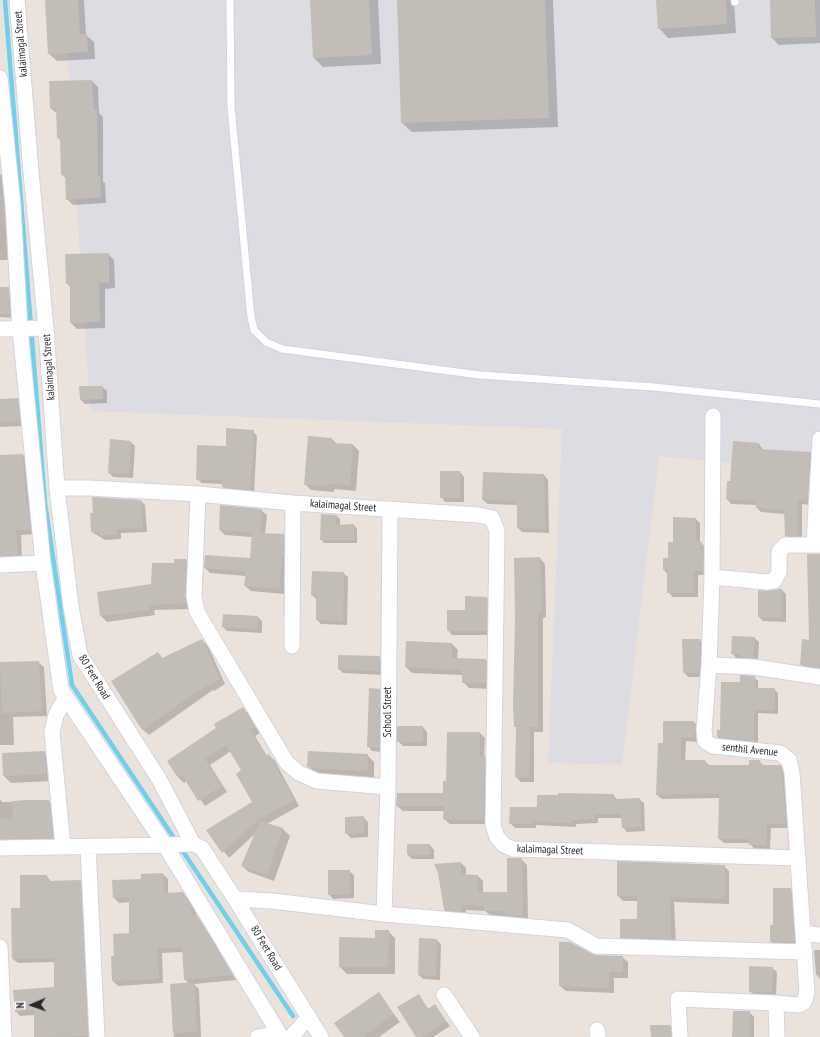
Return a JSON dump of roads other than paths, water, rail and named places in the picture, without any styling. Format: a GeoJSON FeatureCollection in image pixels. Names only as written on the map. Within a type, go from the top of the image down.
{"type":"FeatureCollection","features":[{"type":"Feature","properties":{"kind":"street","name":"kalaimagal Street"},"geometry":{"type":"LineString","coordinates":[[17,0],[57,488],[89,488],[198,494],[292,503],[479,515],[492,518],[497,531],[493,825],[497,837],[504,845],[513,849],[798,858]]}},
{"type":"Feature","properties":{"kind":"street"},"geometry":{"type":"LineString","coordinates":[[0,78],[14,205],[22,329],[43,563],[61,690],[168,845],[281,1037]]}},
{"type":"Feature","properties":{"kind":"street"},"geometry":{"type":"LineString","coordinates":[[0,329],[44,328]]}},
{"type":"Feature","properties":{"kind":"street","name":"senthil Avenue"},"geometry":{"type":"LineString","coordinates":[[713,416],[712,577],[709,665],[704,730],[705,740],[713,746],[780,752],[789,760],[792,773],[807,992],[804,1002],[799,1005],[776,1003]]}},
{"type":"Feature","properties":{"kind":"street"},"geometry":{"type":"LineString","coordinates":[[712,577],[767,582],[774,581],[779,572],[779,552],[785,545],[817,545],[820,439]]}},
{"type":"Feature","properties":{"kind":"street","name":"80 Feet Road"},"geometry":{"type":"LineString","coordinates":[[57,488],[71,607],[80,655],[159,779],[193,844],[202,848],[236,898],[300,1027],[321,1037]]}},
{"type":"Feature","properties":{"kind":"street"},"geometry":{"type":"LineString","coordinates":[[198,494],[194,596],[197,612],[287,762],[299,773],[317,781],[388,787]]}},
{"type":"Feature","properties":{"kind":"street"},"geometry":{"type":"LineString","coordinates":[[292,503],[292,646]]}},
{"type":"Feature","properties":{"kind":"street","name":"School Street"},"geometry":{"type":"LineString","coordinates":[[384,914],[388,787],[390,510]]}},
{"type":"Feature","properties":{"kind":"street"},"geometry":{"type":"LineString","coordinates":[[0,565],[43,563]]}},
{"type":"Feature","properties":{"kind":"street"},"geometry":{"type":"LineString","coordinates":[[709,665],[754,667],[820,677]]}},
{"type":"Feature","properties":{"kind":"street"},"geometry":{"type":"LineString","coordinates":[[63,847],[52,732],[56,715],[66,697]]}},
{"type":"Feature","properties":{"kind":"street"},"geometry":{"type":"LineString","coordinates":[[0,848],[193,844]]}},
{"type":"Feature","properties":{"kind":"street"},"geometry":{"type":"LineString","coordinates":[[88,846],[97,1037]]}},
{"type":"Feature","properties":{"kind":"street"},"geometry":{"type":"LineString","coordinates":[[236,898],[384,914],[568,930],[596,946],[804,952]]}},
{"type":"Feature","properties":{"kind":"street"},"geometry":{"type":"LineString","coordinates":[[803,933],[820,935]]}},
{"type":"Feature","properties":{"kind":"street"},"geometry":{"type":"LineString","coordinates":[[0,947],[4,1037]]}},
{"type":"Feature","properties":{"kind":"street"},"geometry":{"type":"LineString","coordinates":[[444,995],[472,1037]]}},
{"type":"Feature","properties":{"kind":"street"},"geometry":{"type":"LineString","coordinates":[[680,1037],[678,999],[776,1003],[777,1037]]}},
{"type":"Feature","properties":{"kind":"street"},"geometry":{"type":"LineString","coordinates":[[258,1037],[272,1035],[278,1037]]}},
{"type":"Feature","properties":{"kind":"lane"},"geometry":{"type":"LineString","coordinates":[[230,0],[231,107],[251,317],[254,330],[266,342],[282,349],[480,375],[654,387],[820,404]]}},
{"type":"Feature","properties":{"kind":"waterway"},"geometry":{"type":"LineString","coordinates":[[5,0],[45,503],[72,685],[176,841]]}},
{"type":"Feature","properties":{"kind":"waterway"},"geometry":{"type":"LineString","coordinates":[[180,847],[293,1016]]}}]}
